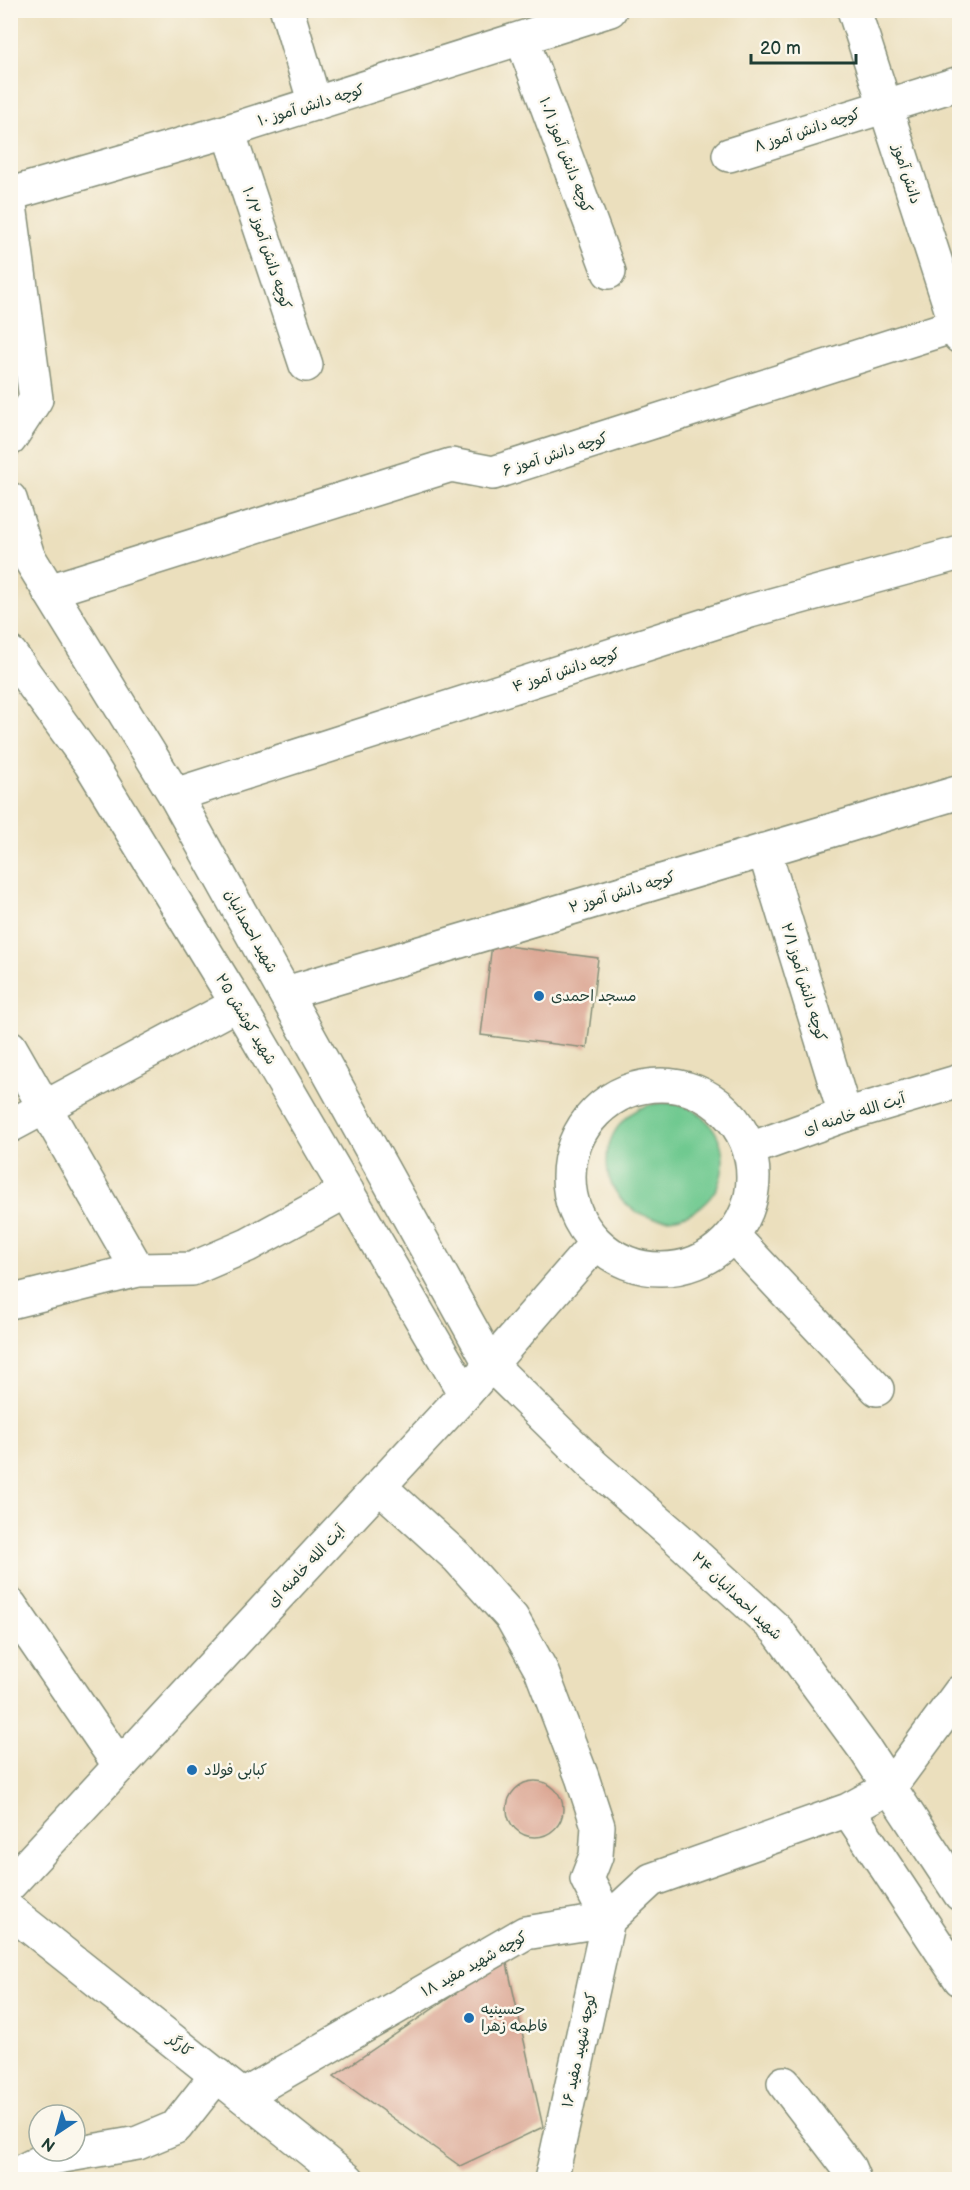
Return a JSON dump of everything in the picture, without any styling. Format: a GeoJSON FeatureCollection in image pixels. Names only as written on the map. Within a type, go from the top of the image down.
{"type":"FeatureCollection","features":[{"type":"Feature","properties":{"kind":"street"},"geometry":{"type":"LineString","coordinates":[[287,10],[315,104]]}},
{"type":"Feature","properties":{"kind":"street","name":"دانش آموز"},"geometry":{"type":"LineString","coordinates":[[854,10],[958,328]]}},
{"type":"Feature","properties":{"kind":"street","name":"کوچه دانش آموز ۱۰"},"geometry":{"type":"LineString","coordinates":[[10,194],[228,131],[522,39],[600,12]]}},
{"type":"Feature","properties":{"kind":"street","name":"کوچه دانش آموز ۱۰/۱"},"geometry":{"type":"LineString","coordinates":[[522,39],[609,272]]}},
{"type":"Feature","properties":{"kind":"street","name":"کوچه دانش آموز ۸"},"geometry":{"type":"LineString","coordinates":[[729,155],[960,83]]}},
{"type":"Feature","properties":{"kind":"street","name":"کوچه دانش آموز ۱۰/۲"},"geometry":{"type":"LineString","coordinates":[[228,131],[306,365]]}},
{"type":"Feature","properties":{"kind":"street"},"geometry":{"type":"LineString","coordinates":[[10,205],[36,399],[16,430]]}},
{"type":"Feature","properties":{"kind":"street","name":"کوچه دانش آموز ۶"},"geometry":{"type":"LineString","coordinates":[[49,591],[451,465],[494,473],[958,328]]}},
{"type":"Feature","properties":{"kind":"street"},"geometry":{"type":"LineString","coordinates":[[10,381],[16,430]]}},
{"type":"Feature","properties":{"kind":"street","name":"شهید احمدانیان"},"geometry":{"type":"LineString","coordinates":[[10,499],[28,556],[176,795],[491,1365]]}},
{"type":"Feature","properties":{"kind":"street","name":"کوچه دانش آموز ۴"},"geometry":{"type":"LineString","coordinates":[[176,795],[750,611],[960,553]]}},
{"type":"Feature","properties":{"kind":"street","name":"شهید کوشش ۲۵"},"geometry":{"type":"LineString","coordinates":[[10,653],[90,763],[237,1004],[465,1395]]}},
{"type":"Feature","properties":{"kind":"street","name":"کوچه دانش آموز ۲"},"geometry":{"type":"LineString","coordinates":[[286,993],[960,792]]}},
{"type":"Feature","properties":{"kind":"street","name":"کوچه دانش آموز ۲/۱"},"geometry":{"type":"LineString","coordinates":[[764,850],[845,1115]]}},
{"type":"Feature","properties":{"kind":"street"},"geometry":{"type":"LineString","coordinates":[[10,1126],[237,1004]]}},
{"type":"Feature","properties":{"kind":"street"},"geometry":{"type":"LineString","coordinates":[[10,1047],[138,1270]]}},
{"type":"Feature","properties":{"kind":"street","name":"آیت الله خامنه ای"},"geometry":{"type":"LineString","coordinates":[[750,1149],[845,1115],[960,1081]]}},
{"type":"Feature","properties":{"kind":"street"},"geometry":{"type":"LineString","coordinates":[[655,1084],[686,1088],[714,1100],[736,1121],[750,1149],[754,1179],[748,1210],[733,1236],[710,1256],[681,1268],[651,1269],[621,1261],[596,1243],[577,1218],[568,1189],[568,1179],[569,1158],[580,1130],[599,1106],[625,1090],[655,1084]]}},
{"type":"Feature","properties":{"kind":"street"},"geometry":{"type":"LineString","coordinates":[[10,1302],[138,1270],[192,1269],[248,1245],[347,1191]]}},
{"type":"Feature","properties":{"kind":"street"},"geometry":{"type":"LineString","coordinates":[[733,1236],[877,1389]]}},
{"type":"Feature","properties":{"kind":"street","name":"آیت الله خامنه ای"},"geometry":{"type":"LineString","coordinates":[[10,1884],[465,1395],[596,1243]]}},
{"type":"Feature","properties":{"kind":"street","name":"شهید احمدانیان ۲۴"},"geometry":{"type":"LineString","coordinates":[[491,1365],[594,1466],[777,1630],[866,1751],[960,1894]]}},
{"type":"Feature","properties":{"kind":"street"},"geometry":{"type":"LineString","coordinates":[[380,1487],[457,1557],[512,1618],[541,1670],[598,1826],[596,1856],[587,1879],[608,1920],[651,1880],[848,1810],[890,1787],[960,1692]]}},
{"type":"Feature","properties":{"kind":"street"},"geometry":{"type":"LineString","coordinates":[[10,1605],[120,1766]]}},
{"type":"Feature","properties":{"kind":"street"},"geometry":{"type":"LineString","coordinates":[[848,1810],[960,1979]]}},
{"type":"Feature","properties":{"kind":"street","name":"کارگر"},"geometry":{"type":"LineString","coordinates":[[10,1911],[217,2075],[342,2178]]}},
{"type":"Feature","properties":{"kind":"street","name":"کوچه شهید مفید ۱۸"},"geometry":{"type":"LineString","coordinates":[[243,2096],[525,1933],[608,1920]]}},
{"type":"Feature","properties":{"kind":"street","name":"کوچه شهید مفید ۱۶"},"geometry":{"type":"LineString","coordinates":[[551,2180],[608,1920]]}},
{"type":"Feature","properties":{"kind":"street"},"geometry":{"type":"LineString","coordinates":[[10,2177],[46,2159],[138,2143],[176,2127],[217,2075]]}},
{"type":"Feature","properties":{"kind":"street"},"geometry":{"type":"LineString","coordinates":[[784,2083],[849,2168],[854,2180]]}},
{"type":"Feature","properties":{"kind":"green space"},"geometry":{"type":"Polygon","coordinates":[[[665,1103],[687,1107],[706,1120],[719,1139],[723,1161],[719,1183],[706,1202],[687,1215],[665,1219],[643,1215],[624,1202],[611,1183],[607,1161],[611,1139],[624,1120],[643,1107],[665,1103]]]}},
{"type":"Feature","properties":{"kind":"building","name":"مسجد احمدی"},"geometry":{"type":"Polygon","coordinates":[[[492,944],[598,958],[587,1048],[481,1035],[492,944]]]}},
{"type":"Feature","properties":{"kind":"building"},"geometry":{"type":"Polygon","coordinates":[[[535,1781],[546,1783],[555,1789],[561,1798],[563,1809],[561,1820],[555,1829],[546,1835],[535,1837],[524,1835],[515,1829],[509,1820],[507,1809],[509,1798],[515,1789],[524,1783],[535,1781]]]}},
{"type":"Feature","properties":{"kind":"building","name":"حسینیه فاطمه زهرا"},"geometry":{"type":"Polygon","coordinates":[[[506,1959],[543,2127],[460,2166],[334,2076],[506,1959]]]}},
{"type":"Feature","properties":{"kind":"place","name":"مسجد احمدی"},"geometry":{"type":"Point","coordinates":[539,996]}},
{"type":"Feature","properties":{"kind":"place","name":"کبابی فولاد"},"geometry":{"type":"Point","coordinates":[192,1770]}},
{"type":"Feature","properties":{"kind":"place","name":"حسینیه فاطمه زهرا"},"geometry":{"type":"Point","coordinates":[469,2018]}}]}
